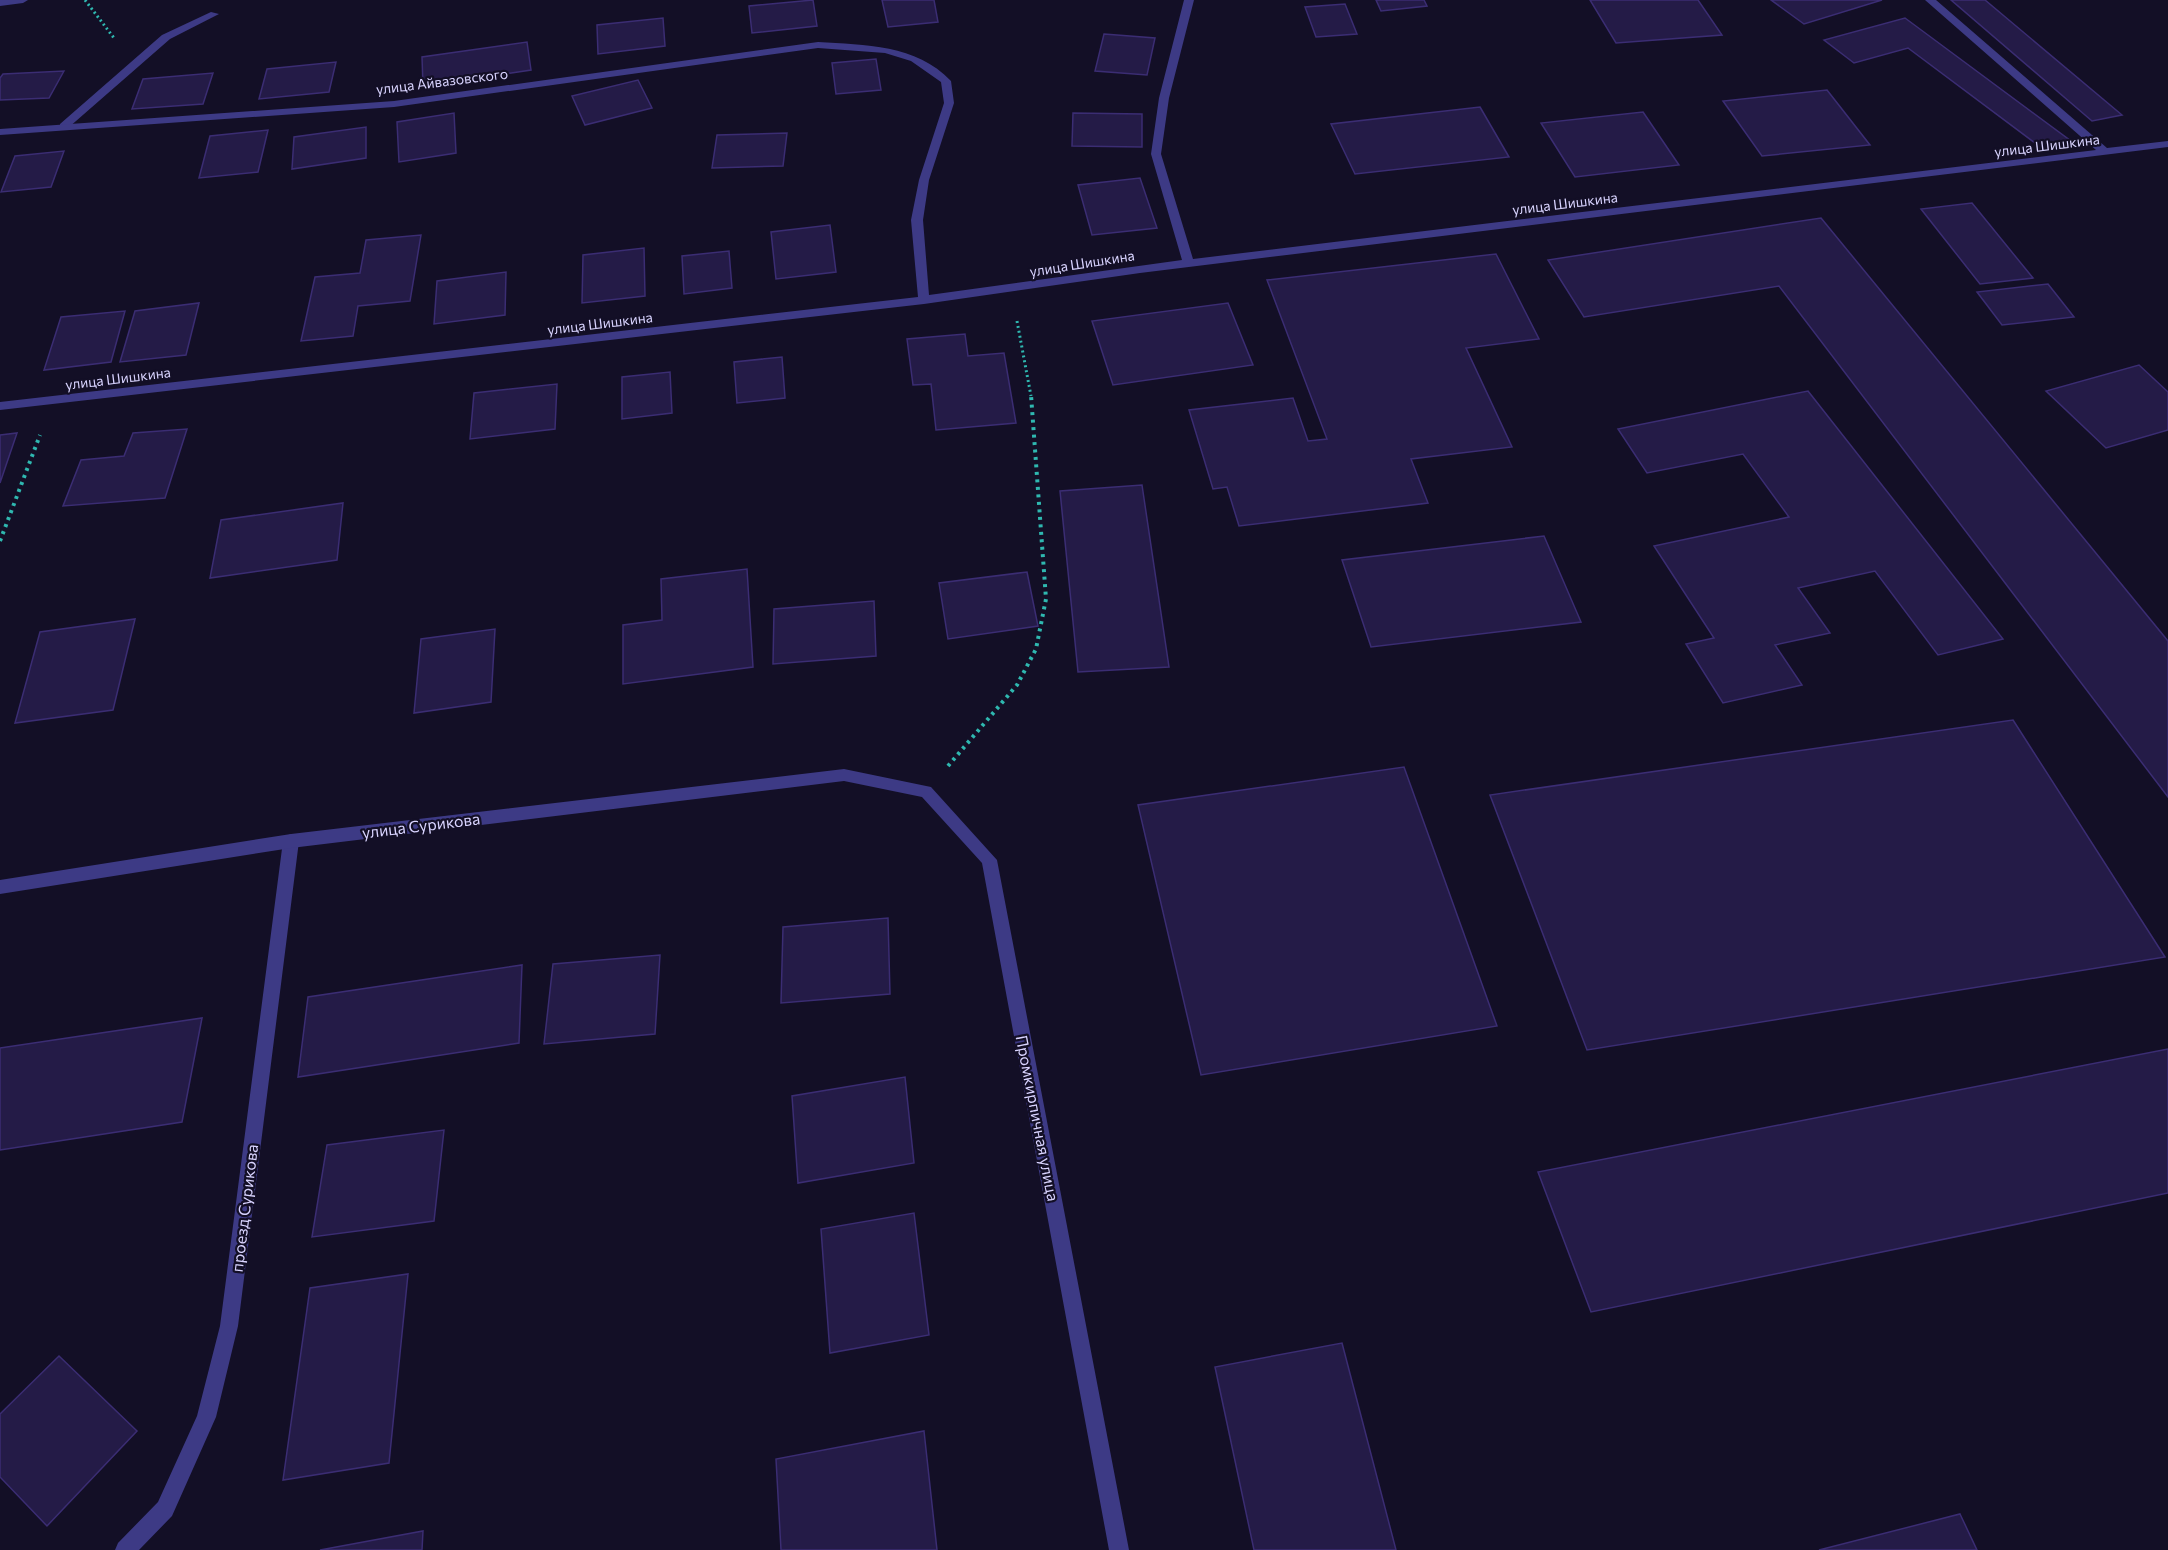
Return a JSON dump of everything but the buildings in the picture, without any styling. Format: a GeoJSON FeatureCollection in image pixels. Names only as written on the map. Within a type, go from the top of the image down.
{"type":"FeatureCollection","features":[{"type":"Feature","properties":{"kind":"street"},"geometry":{"type":"LineString","coordinates":[[0,3],[23,0]]}},
{"type":"Feature","properties":{"kind":"street"},"geometry":{"type":"LineString","coordinates":[[1189,0],[1164,99],[1156,154],[1190,263]]}},
{"type":"Feature","properties":{"kind":"street"},"geometry":{"type":"LineString","coordinates":[[1930,0],[2106,153]]}},
{"type":"Feature","properties":{"kind":"street"},"geometry":{"type":"LineString","coordinates":[[64,126],[166,37],[214,14]]}},
{"type":"Feature","properties":{"kind":"street","name":"улица Айвазовского"},"geometry":{"type":"LineString","coordinates":[[0,132],[394,104],[818,45],[886,50],[915,59],[946,81],[949,102],[924,180],[917,220],[924,300]]}},
{"type":"Feature","properties":{"kind":"street","name":"улица Шишкина"},"geometry":{"type":"LineString","coordinates":[[0,406],[1010,290],[1190,263],[2168,144]]}},
{"type":"Feature","properties":{"kind":"street","name":"улица Сурикова"},"geometry":{"type":"LineString","coordinates":[[0,887],[291,841],[844,775],[926,792]]}},
{"type":"Feature","properties":{"kind":"street","name":"Промкирпичная улица"},"geometry":{"type":"LineString","coordinates":[[926,792],[989,860],[1119,1550]]}},
{"type":"Feature","properties":{"kind":"street","name":"проезд Сурикова"},"geometry":{"type":"LineString","coordinates":[[125,1550],[165,1509],[206,1417],[229,1326],[291,841]]}},
{"type":"Feature","properties":{"kind":"path"},"geometry":{"type":"LineString","coordinates":[[85,0],[134,66]]}},
{"type":"Feature","properties":{"kind":"path"},"geometry":{"type":"LineString","coordinates":[[926,792],[1017,685],[1036,649],[1046,599],[1034,407],[1010,290]]}},
{"type":"Feature","properties":{"kind":"path"},"geometry":{"type":"LineString","coordinates":[[0,541],[53,401]]}}]}
